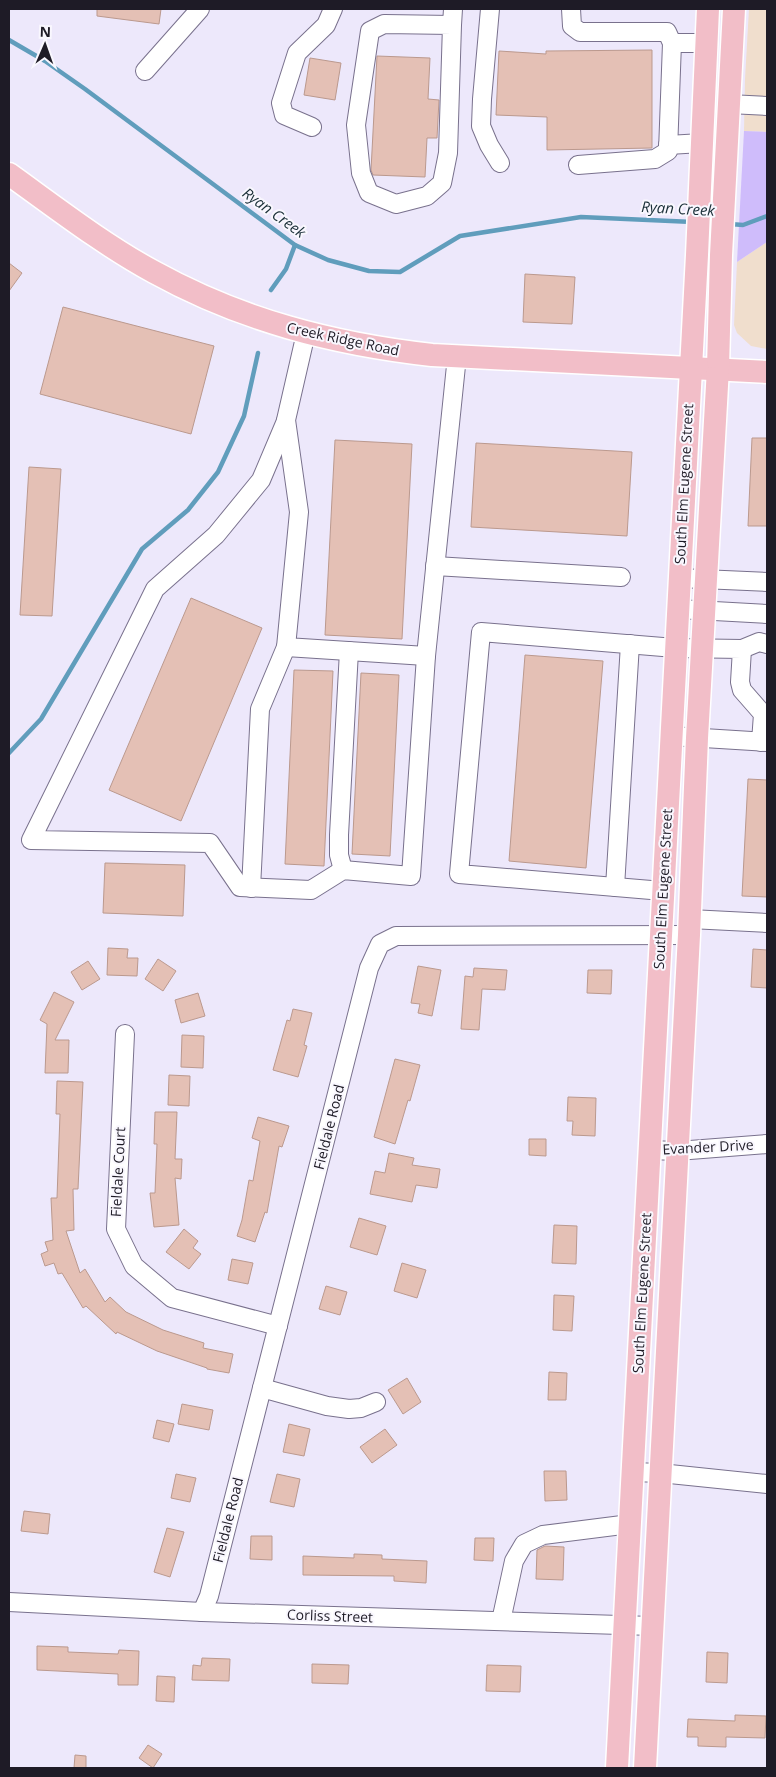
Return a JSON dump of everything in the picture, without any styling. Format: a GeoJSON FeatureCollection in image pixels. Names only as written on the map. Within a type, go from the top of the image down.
{"type":"FeatureCollection","features":[{"type":"Feature","properties":{"kind":"main road","name":"South Elm Eugene Street"},"geometry":{"type":"LineString","coordinates":[[617,1768],[691,367],[708,9]]}},
{"type":"Feature","properties":{"kind":"main road","name":"South Elm Eugene Street"},"geometry":{"type":"LineString","coordinates":[[644,1768],[689,927],[705,579],[718,368],[734,9]]}},
{"type":"Feature","properties":{"kind":"main road","name":"Creek Ridge Road"},"geometry":{"type":"LineString","coordinates":[[9,174],[152,271],[190,291],[225,306],[256,318],[306,333],[380,348],[457,356],[767,372]]}},
{"type":"Feature","properties":{"kind":"street"},"geometry":{"type":"LineString","coordinates":[[145,71],[200,9]]}},
{"type":"Feature","properties":{"kind":"street"},"geometry":{"type":"LineString","coordinates":[[312,127],[284,114],[281,103],[297,53],[326,25],[333,9]]}},
{"type":"Feature","properties":{"kind":"street"},"geometry":{"type":"LineString","coordinates":[[490,9],[481,126],[489,145],[500,163]]}},
{"type":"Feature","properties":{"kind":"street"},"geometry":{"type":"LineString","coordinates":[[571,9],[572,26],[580,32],[667,32],[672,43],[668,151],[655,159],[578,165]]}},
{"type":"Feature","properties":{"kind":"street"},"geometry":{"type":"LineString","coordinates":[[453,17],[448,153],[442,183],[427,196],[396,204],[369,193],[361,173],[356,125],[370,31],[384,24],[453,17]]}},
{"type":"Feature","properties":{"kind":"street"},"geometry":{"type":"LineString","coordinates":[[672,43],[706,43]]}},
{"type":"Feature","properties":{"kind":"street"},"geometry":{"type":"LineString","coordinates":[[730,104],[767,106]]}},
{"type":"Feature","properties":{"kind":"street"},"geometry":{"type":"LineString","coordinates":[[668,145],[702,143]]}},
{"type":"Feature","properties":{"kind":"street"},"geometry":{"type":"LineString","coordinates":[[306,333],[286,420],[261,480],[216,535],[156,590],[31,840],[210,842],[240,887],[311,890],[344,870],[411,876],[426,656],[457,356]]}},
{"type":"Feature","properties":{"kind":"street"},"geometry":{"type":"LineString","coordinates":[[251,888],[260,709],[286,647],[299,512],[286,420]]}},
{"type":"Feature","properties":{"kind":"street"},"geometry":{"type":"LineString","coordinates":[[435,566],[621,577]]}},
{"type":"Feature","properties":{"kind":"street"},"geometry":{"type":"LineString","coordinates":[[679,578],[767,582]]}},
{"type":"Feature","properties":{"kind":"street"},"geometry":{"type":"LineString","coordinates":[[678,609],[767,614]]}},
{"type":"Feature","properties":{"kind":"street"},"geometry":{"type":"LineString","coordinates":[[663,891],[459,874],[482,632],[676,648],[742,648],[759,642],[767,644]]}},
{"type":"Feature","properties":{"kind":"street"},"geometry":{"type":"LineString","coordinates":[[615,887],[630,644]]}},
{"type":"Feature","properties":{"kind":"street"},"geometry":{"type":"LineString","coordinates":[[286,647],[426,656]]}},
{"type":"Feature","properties":{"kind":"street"},"geometry":{"type":"LineString","coordinates":[[671,736],[764,742],[765,714],[742,690],[740,682],[742,648]]}},
{"type":"Feature","properties":{"kind":"street"},"geometry":{"type":"LineString","coordinates":[[344,870],[339,855],[339,835],[349,650]]}},
{"type":"Feature","properties":{"kind":"street","name":"Fieldale Road"},"geometry":{"type":"LineString","coordinates":[[202,1612],[209,1596],[370,968],[380,944],[396,936],[661,936],[689,927],[767,923]]}},
{"type":"Feature","properties":{"kind":"street","name":"Fieldale Court"},"geometry":{"type":"LineString","coordinates":[[125,1034],[116,1229],[134,1266],[172,1298],[278,1326]]}},
{"type":"Feature","properties":{"kind":"street","name":"Evander Drive"},"geometry":{"type":"LineString","coordinates":[[649,1150],[677,1151],[767,1144]]}},
{"type":"Feature","properties":{"kind":"street"},"geometry":{"type":"LineString","coordinates":[[262,1388],[327,1406],[349,1410],[376,1402]]}},
{"type":"Feature","properties":{"kind":"street"},"geometry":{"type":"LineString","coordinates":[[632,1472],[767,1484]]}},
{"type":"Feature","properties":{"kind":"street"},"geometry":{"type":"LineString","coordinates":[[501,1621],[514,1561],[524,1544],[543,1535],[630,1524]]}},
{"type":"Feature","properties":{"kind":"street","name":"Corliss Street"},"geometry":{"type":"LineString","coordinates":[[9,1602],[202,1612],[652,1626]]}},
{"type":"Feature","properties":{"kind":"shaded area"},"geometry":{"type":"Polygon","coordinates":[[[749,9],[767,9],[767,132],[744,131],[749,9]]]}},
{"type":"Feature","properties":{"kind":"shaded area"},"geometry":{"type":"Polygon","coordinates":[[[744,131],[767,132],[767,242],[737,262],[744,131]]]}},
{"type":"Feature","properties":{"kind":"shaded area"},"geometry":{"type":"Polygon","coordinates":[[[767,242],[767,349],[751,346],[737,333],[734,325],[737,262],[767,242]]]}},
{"type":"Feature","properties":{"kind":"building"},"geometry":{"type":"Polygon","coordinates":[[[97,9],[161,9],[159,24],[97,16],[97,9]]]}},
{"type":"Feature","properties":{"kind":"building"},"geometry":{"type":"Polygon","coordinates":[[[652,50],[652,148],[547,150],[547,117],[496,115],[499,51],[546,54],[546,51],[652,50]]]}},
{"type":"Feature","properties":{"kind":"building"},"geometry":{"type":"Polygon","coordinates":[[[377,56],[430,58],[428,99],[439,100],[437,138],[427,138],[425,177],[373,175],[371,170],[377,56]]]}},
{"type":"Feature","properties":{"kind":"building"},"geometry":{"type":"Polygon","coordinates":[[[310,58],[341,63],[335,100],[304,95],[310,58]]]}},
{"type":"Feature","properties":{"kind":"building"},"geometry":{"type":"Polygon","coordinates":[[[9,263],[22,273],[9,291],[9,263]]]}},
{"type":"Feature","properties":{"kind":"building"},"geometry":{"type":"Polygon","coordinates":[[[525,274],[575,277],[572,324],[523,322],[525,274]]]}},
{"type":"Feature","properties":{"kind":"building"},"geometry":{"type":"Polygon","coordinates":[[[63,307],[214,346],[191,434],[40,394],[63,307]]]}},
{"type":"Feature","properties":{"kind":"building"},"geometry":{"type":"Polygon","coordinates":[[[752,438],[767,438],[767,526],[748,526],[752,438]]]}},
{"type":"Feature","properties":{"kind":"building"},"geometry":{"type":"Polygon","coordinates":[[[335,440],[412,444],[402,639],[325,635],[335,440]]]}},
{"type":"Feature","properties":{"kind":"building"},"geometry":{"type":"Polygon","coordinates":[[[476,443],[632,452],[627,536],[471,527],[476,443]]]}},
{"type":"Feature","properties":{"kind":"building"},"geometry":{"type":"Polygon","coordinates":[[[29,467],[61,469],[52,616],[20,615],[29,467]]]}},
{"type":"Feature","properties":{"kind":"building"},"geometry":{"type":"Polygon","coordinates":[[[191,598],[262,628],[181,821],[109,790],[191,598]]]}},
{"type":"Feature","properties":{"kind":"building"},"geometry":{"type":"Polygon","coordinates":[[[525,655],[603,661],[586,868],[509,861],[525,655]]]}},
{"type":"Feature","properties":{"kind":"building"},"geometry":{"type":"Polygon","coordinates":[[[294,670],[333,671],[324,866],[285,864],[294,670]]]}},
{"type":"Feature","properties":{"kind":"building"},"geometry":{"type":"Polygon","coordinates":[[[361,673],[399,675],[390,856],[352,854],[361,673]]]}},
{"type":"Feature","properties":{"kind":"building"},"geometry":{"type":"Polygon","coordinates":[[[748,779],[767,780],[767,897],[742,896],[748,779]]]}},
{"type":"Feature","properties":{"kind":"building"},"geometry":{"type":"Polygon","coordinates":[[[105,863],[185,865],[183,916],[103,913],[105,863]]]}},
{"type":"Feature","properties":{"kind":"building"},"geometry":{"type":"Polygon","coordinates":[[[108,948],[128,949],[127,958],[138,958],[137,976],[107,975],[108,948]]]}},
{"type":"Feature","properties":{"kind":"building"},"geometry":{"type":"Polygon","coordinates":[[[753,949],[767,950],[767,988],[751,987],[753,949]]]}},
{"type":"Feature","properties":{"kind":"building"},"geometry":{"type":"Polygon","coordinates":[[[158,959],[176,971],[163,991],[145,979],[158,959]]]}},
{"type":"Feature","properties":{"kind":"building"},"geometry":{"type":"Polygon","coordinates":[[[88,961],[100,979],[82,990],[71,972],[88,961]]]}},
{"type":"Feature","properties":{"kind":"building"},"geometry":{"type":"Polygon","coordinates":[[[418,966],[441,970],[432,1016],[418,1013],[420,1004],[411,1003],[418,966]]]}},
{"type":"Feature","properties":{"kind":"building"},"geometry":{"type":"Polygon","coordinates":[[[474,968],[507,970],[505,990],[482,989],[479,1030],[461,1029],[465,976],[473,977],[474,968]]]}},
{"type":"Feature","properties":{"kind":"building"},"geometry":{"type":"Polygon","coordinates":[[[588,970],[612,970],[611,994],[587,993],[588,970]]]}},
{"type":"Feature","properties":{"kind":"building"},"geometry":{"type":"Polygon","coordinates":[[[54,992],[74,1002],[55,1040],[69,1040],[68,1073],[45,1073],[47,1024],[40,1020],[54,992]]]}},
{"type":"Feature","properties":{"kind":"building"},"geometry":{"type":"Polygon","coordinates":[[[198,993],[205,1016],[181,1023],[175,1000],[198,993]]]}},
{"type":"Feature","properties":{"kind":"building"},"geometry":{"type":"Polygon","coordinates":[[[293,1009],[312,1013],[304,1045],[307,1046],[298,1077],[273,1070],[287,1020],[290,1021],[293,1009]]]}},
{"type":"Feature","properties":{"kind":"building"},"geometry":{"type":"Polygon","coordinates":[[[182,1035],[204,1036],[203,1068],[181,1067],[182,1035]]]}},
{"type":"Feature","properties":{"kind":"building"},"geometry":{"type":"Polygon","coordinates":[[[395,1059],[420,1065],[395,1144],[374,1137],[395,1059]]]}},
{"type":"Feature","properties":{"kind":"building"},"geometry":{"type":"Polygon","coordinates":[[[169,1075],[190,1076],[189,1106],[168,1105],[169,1075]]]}},
{"type":"Feature","properties":{"kind":"building"},"geometry":{"type":"Polygon","coordinates":[[[57,1081],[83,1082],[78,1189],[73,1189],[74,1230],[66,1231],[80,1273],[85,1269],[105,1302],[110,1297],[126,1312],[163,1330],[204,1343],[203,1348],[233,1354],[229,1373],[207,1369],[157,1351],[117,1332],[116,1334],[86,1306],[83,1308],[62,1273],[58,1274],[54,1263],[45,1266],[41,1254],[48,1251],[45,1242],[53,1240],[51,1198],[57,1198],[60,1114],[56,1114],[57,1081]]]}},
{"type":"Feature","properties":{"kind":"building"},"geometry":{"type":"Polygon","coordinates":[[[568,1097],[596,1098],[595,1136],[572,1135],[573,1121],[567,1121],[568,1097]]]}},
{"type":"Feature","properties":{"kind":"building"},"geometry":{"type":"Polygon","coordinates":[[[155,1112],[177,1112],[175,1159],[182,1159],[181,1179],[175,1178],[179,1225],[154,1227],[150,1193],[155,1193],[157,1144],[154,1144],[155,1112]]]}},
{"type":"Feature","properties":{"kind":"building"},"geometry":{"type":"Polygon","coordinates":[[[258,1117],[289,1126],[282,1147],[279,1146],[267,1213],[265,1212],[255,1242],[237,1236],[242,1220],[249,1180],[253,1181],[260,1141],[252,1138],[258,1117]]]}},
{"type":"Feature","properties":{"kind":"building"},"geometry":{"type":"Polygon","coordinates":[[[529,1139],[546,1139],[546,1156],[529,1155],[529,1139]]]}},
{"type":"Feature","properties":{"kind":"building"},"geometry":{"type":"Polygon","coordinates":[[[389,1153],[414,1158],[412,1165],[440,1169],[437,1188],[416,1185],[412,1202],[370,1194],[375,1171],[385,1173],[389,1153]]]}},
{"type":"Feature","properties":{"kind":"building"},"geometry":{"type":"Polygon","coordinates":[[[359,1218],[386,1226],[377,1255],[350,1247],[359,1218]]]}},
{"type":"Feature","properties":{"kind":"building"},"geometry":{"type":"Polygon","coordinates":[[[554,1225],[577,1226],[576,1264],[552,1263],[554,1225]]]}},
{"type":"Feature","properties":{"kind":"building"},"geometry":{"type":"Polygon","coordinates":[[[184,1229],[198,1241],[193,1248],[201,1254],[189,1269],[166,1252],[184,1229]]]}},
{"type":"Feature","properties":{"kind":"building"},"geometry":{"type":"Polygon","coordinates":[[[232,1259],[253,1263],[248,1284],[228,1280],[232,1259]]]}},
{"type":"Feature","properties":{"kind":"building"},"geometry":{"type":"Polygon","coordinates":[[[402,1263],[426,1270],[417,1298],[394,1291],[402,1263]]]}},
{"type":"Feature","properties":{"kind":"building"},"geometry":{"type":"Polygon","coordinates":[[[326,1286],[347,1292],[340,1315],[319,1309],[326,1286]]]}},
{"type":"Feature","properties":{"kind":"building"},"geometry":{"type":"Polygon","coordinates":[[[554,1295],[574,1296],[572,1331],[553,1330],[554,1295]]]}},
{"type":"Feature","properties":{"kind":"building"},"geometry":{"type":"Polygon","coordinates":[[[549,1372],[567,1373],[566,1400],[548,1400],[549,1372]]]}},
{"type":"Feature","properties":{"kind":"building"},"geometry":{"type":"Polygon","coordinates":[[[407,1378],[421,1402],[403,1414],[388,1390],[407,1378]]]}},
{"type":"Feature","properties":{"kind":"building"},"geometry":{"type":"Polygon","coordinates":[[[182,1404],[213,1410],[209,1430],[178,1424],[182,1404]]]}},
{"type":"Feature","properties":{"kind":"building"},"geometry":{"type":"Polygon","coordinates":[[[157,1420],[174,1424],[169,1442],[153,1438],[157,1420]]]}},
{"type":"Feature","properties":{"kind":"building"},"geometry":{"type":"Polygon","coordinates":[[[289,1424],[310,1429],[304,1456],[283,1452],[289,1424]]]}},
{"type":"Feature","properties":{"kind":"building"},"geometry":{"type":"Polygon","coordinates":[[[385,1429],[397,1445],[372,1463],[360,1447],[385,1429]]]}},
{"type":"Feature","properties":{"kind":"building"},"geometry":{"type":"Polygon","coordinates":[[[544,1471],[566,1471],[567,1500],[545,1501],[544,1471]]]}},
{"type":"Feature","properties":{"kind":"building"},"geometry":{"type":"Polygon","coordinates":[[[176,1474],[196,1478],[190,1502],[171,1498],[176,1474]]]}},
{"type":"Feature","properties":{"kind":"building"},"geometry":{"type":"Polygon","coordinates":[[[277,1474],[300,1479],[294,1507],[270,1502],[277,1474]]]}},
{"type":"Feature","properties":{"kind":"building"},"geometry":{"type":"Polygon","coordinates":[[[24,1511],[50,1514],[48,1534],[21,1531],[24,1511]]]}},
{"type":"Feature","properties":{"kind":"building"},"geometry":{"type":"Polygon","coordinates":[[[167,1528],[184,1532],[170,1577],[154,1572],[167,1528]]]}},
{"type":"Feature","properties":{"kind":"building"},"geometry":{"type":"Polygon","coordinates":[[[251,1536],[272,1536],[272,1560],[250,1559],[251,1536]]]}},
{"type":"Feature","properties":{"kind":"building"},"geometry":{"type":"Polygon","coordinates":[[[475,1538],[494,1538],[493,1561],[474,1560],[475,1538]]]}},
{"type":"Feature","properties":{"kind":"building"},"geometry":{"type":"Polygon","coordinates":[[[545,1546],[564,1547],[563,1580],[536,1579],[537,1550],[545,1546]]]}},
{"type":"Feature","properties":{"kind":"building"},"geometry":{"type":"Polygon","coordinates":[[[354,1554],[382,1555],[382,1559],[427,1561],[426,1583],[394,1581],[394,1576],[303,1575],[303,1556],[354,1558],[354,1554]]]}},
{"type":"Feature","properties":{"kind":"building"},"geometry":{"type":"Polygon","coordinates":[[[37,1646],[68,1647],[68,1652],[118,1654],[119,1650],[139,1651],[138,1685],[118,1685],[118,1674],[37,1670],[37,1646]]]}},
{"type":"Feature","properties":{"kind":"building"},"geometry":{"type":"Polygon","coordinates":[[[707,1652],[728,1653],[727,1683],[706,1682],[707,1652]]]}},
{"type":"Feature","properties":{"kind":"building"},"geometry":{"type":"Polygon","coordinates":[[[202,1658],[230,1659],[229,1681],[192,1680],[193,1665],[201,1666],[202,1658]]]}},
{"type":"Feature","properties":{"kind":"building"},"geometry":{"type":"Polygon","coordinates":[[[312,1664],[349,1665],[348,1684],[312,1683],[312,1664]]]}},
{"type":"Feature","properties":{"kind":"building"},"geometry":{"type":"Polygon","coordinates":[[[487,1665],[521,1666],[520,1692],[486,1691],[487,1665]]]}},
{"type":"Feature","properties":{"kind":"building"},"geometry":{"type":"Polygon","coordinates":[[[157,1676],[175,1677],[174,1702],[156,1701],[157,1676]]]}},
{"type":"Feature","properties":{"kind":"building"},"geometry":{"type":"Polygon","coordinates":[[[735,1715],[766,1716],[765,1738],[726,1737],[726,1747],[698,1746],[698,1737],[687,1737],[688,1719],[735,1721],[735,1715]]]}},
{"type":"Feature","properties":{"kind":"building"},"geometry":{"type":"Polygon","coordinates":[[[148,1745],[162,1754],[153,1768],[139,1758],[148,1745]]]}},
{"type":"Feature","properties":{"kind":"building"},"geometry":{"type":"Polygon","coordinates":[[[75,1755],[86,1756],[86,1768],[74,1768],[75,1755]]]}},
{"type":"Feature","properties":{"kind":"waterway","name":"Ryan Creek"},"geometry":{"type":"LineString","coordinates":[[9,40],[45,61],[85,89],[295,245],[328,260],[369,271],[400,272],[460,236],[581,217],[693,222]]}},
{"type":"Feature","properties":{"kind":"waterway","name":"Ryan Creek"},"geometry":{"type":"LineString","coordinates":[[730,224],[743,225],[767,216]]}},
{"type":"Feature","properties":{"kind":"waterway"},"geometry":{"type":"LineString","coordinates":[[271,290],[286,269],[295,245]]}},
{"type":"Feature","properties":{"kind":"waterway"},"geometry":{"type":"LineString","coordinates":[[9,753],[41,719],[142,549],[188,510],[218,472],[244,416],[258,353]]}}]}
